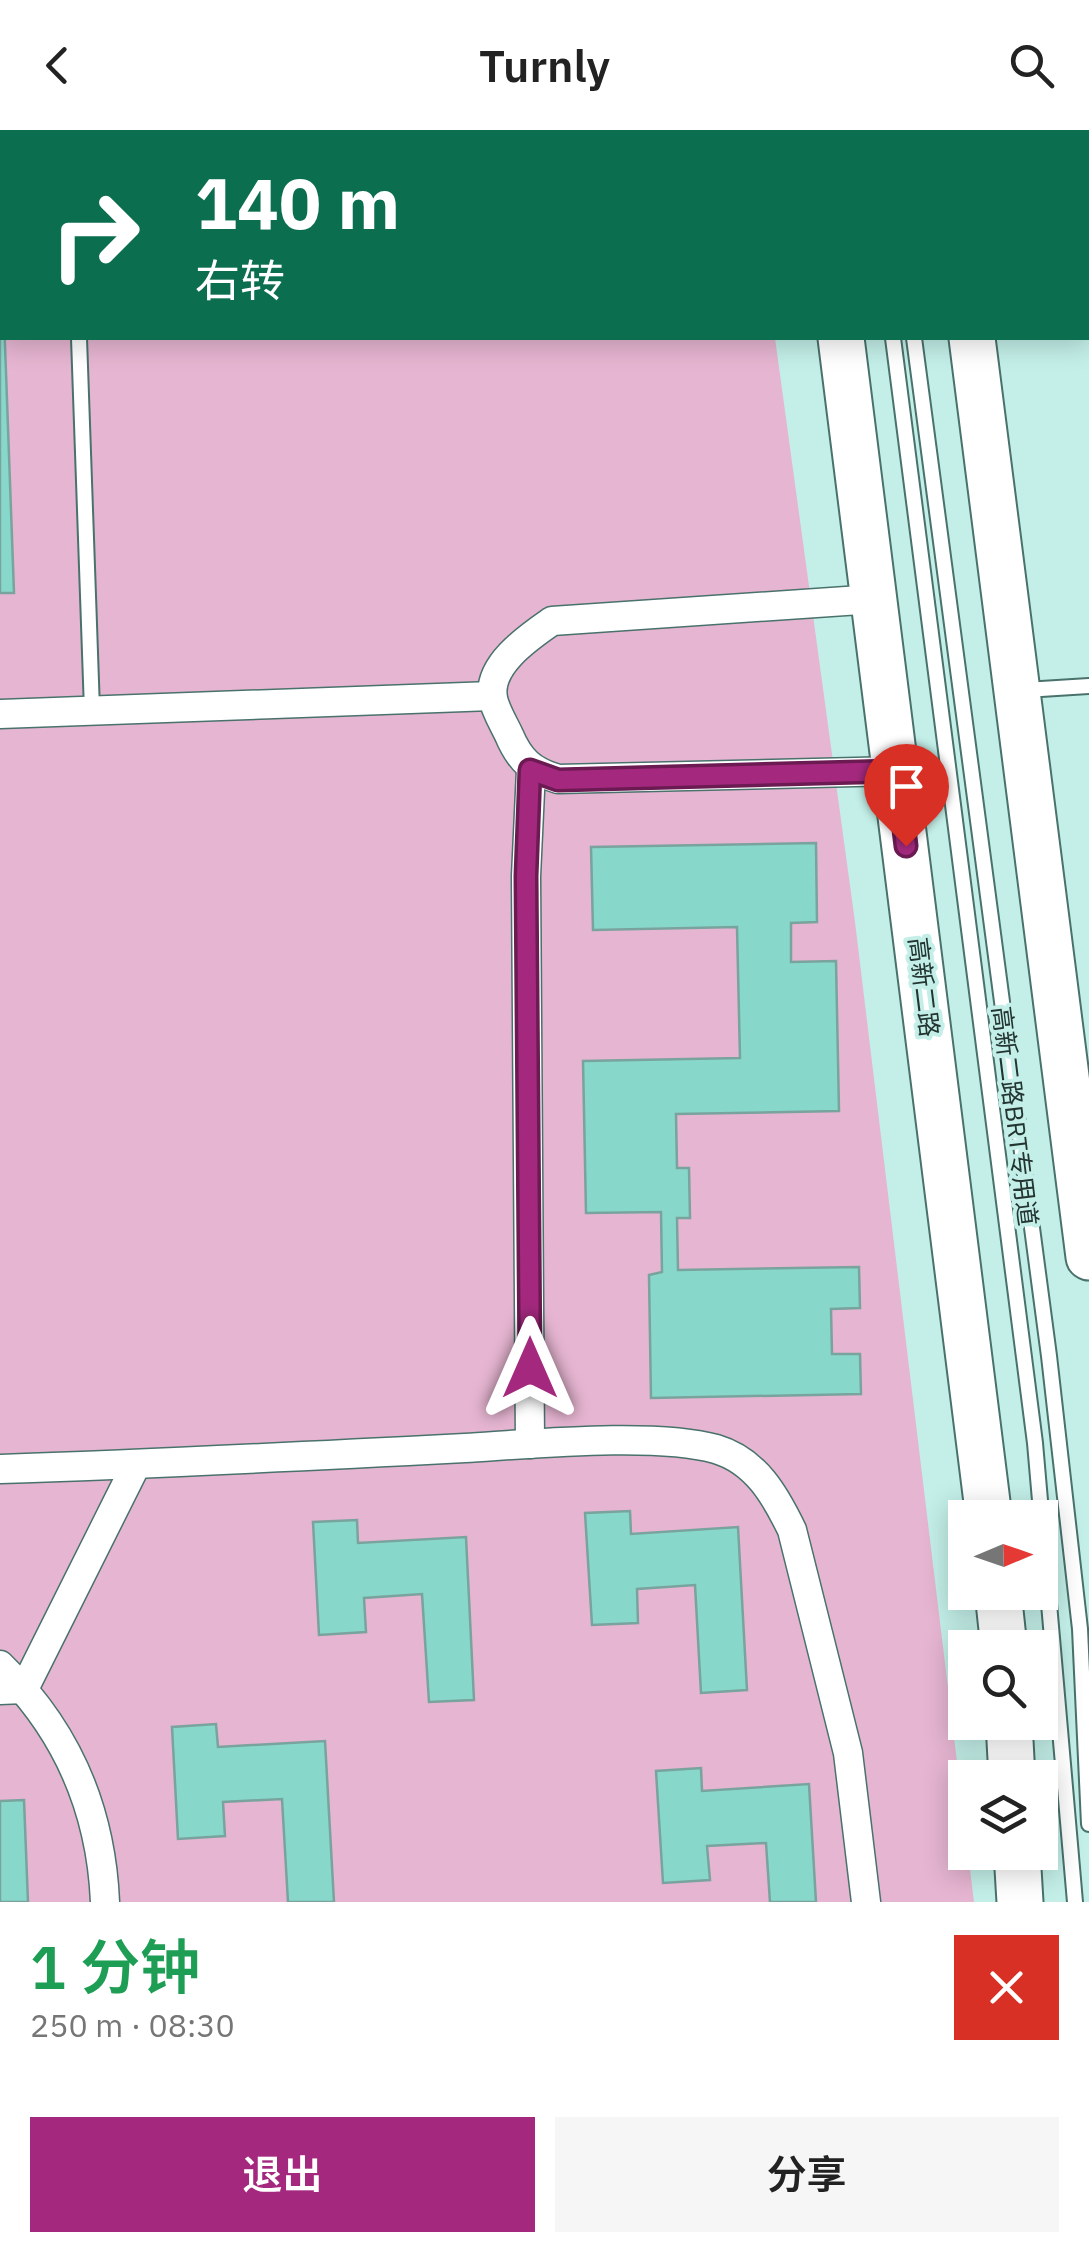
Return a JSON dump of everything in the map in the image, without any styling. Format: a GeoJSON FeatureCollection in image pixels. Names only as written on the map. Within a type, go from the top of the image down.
{"type":"FeatureCollection","features":[{"type":"Feature","properties":{"kind":"main road","name":"高新二路"},"geometry":{"type":"LineString","coordinates":[[841,340],[987,1500]]}},
{"type":"Feature","properties":{"kind":"main road"},"geometry":{"type":"LineString","coordinates":[[972,340],[1089,1257]]}},
{"type":"Feature","properties":{"kind":"main road"},"geometry":{"type":"LineString","coordinates":[[1018,1870],[1020,1902]]}},
{"type":"Feature","properties":{"kind":"street"},"geometry":{"type":"LineString","coordinates":[[530,1444],[526,876],[530,770],[514,746],[492,696],[500,670],[523,641],[552,621],[875,599]]}},
{"type":"Feature","properties":{"kind":"street"},"geometry":{"type":"LineString","coordinates":[[0,714],[492,696]]}},
{"type":"Feature","properties":{"kind":"street"},"geometry":{"type":"LineString","coordinates":[[530,770],[558,780],[897,771]]}},
{"type":"Feature","properties":{"kind":"street"},"geometry":{"type":"LineString","coordinates":[[0,1469],[530,1444],[676,1443],[718,1450],[753,1468],[776,1497],[792,1530],[848,1752],[866,1902]]}},
{"type":"Feature","properties":{"kind":"street"},"geometry":{"type":"LineString","coordinates":[[12,1689],[136,1464]]}},
{"type":"Feature","properties":{"kind":"street"},"geometry":{"type":"LineString","coordinates":[[0,1665],[12,1689],[55,1730],[84,1783],[104,1902]]}},
{"type":"Feature","properties":{"kind":"lane"},"geometry":{"type":"LineString","coordinates":[[80,340],[92,710]]}},
{"type":"Feature","properties":{"kind":"lane","name":"高新二路BRT专用道"},"geometry":{"type":"LineString","coordinates":[[893,340],[1035,1444],[1075,1902]]}},
{"type":"Feature","properties":{"kind":"lane","name":"高新二路BRT专用道"},"geometry":{"type":"LineString","coordinates":[[914,340],[1049,1356],[1080,1628],[1089,1824]]}},
{"type":"Feature","properties":{"kind":"lane"},"geometry":{"type":"LineString","coordinates":[[1018,691],[1089,686]]}},
{"type":"Feature","properties":{"kind":"shaded area"},"geometry":{"type":"Polygon","coordinates":[[[0,340],[775,340],[855,922],[948,1688],[948,1740],[954,1740],[957,1760],[948,1760],[948,1870],[970,1870],[974,1902],[0,1902],[0,340]]]}},
{"type":"Feature","properties":{"kind":"building"},"geometry":{"type":"Polygon","coordinates":[[[0,340],[5,340],[14,593],[0,593],[0,340]]]}},
{"type":"Feature","properties":{"kind":"building"},"geometry":{"type":"Polygon","coordinates":[[[816,843],[817,922],[791,923],[791,962],[836,961],[839,1111],[676,1114],[677,1168],[689,1168],[690,1218],[677,1218],[678,1270],[859,1267],[860,1308],[831,1309],[832,1354],[860,1354],[861,1394],[651,1398],[649,1275],[662,1272],[661,1212],[586,1213],[583,1061],[740,1058],[737,927],[593,930],[591,847],[816,843]]]}},
{"type":"Feature","properties":{"kind":"building"},"geometry":{"type":"Polygon","coordinates":[[[630,1511],[631,1534],[738,1527],[747,1690],[701,1693],[695,1585],[637,1589],[638,1623],[592,1625],[585,1513],[630,1511]]]}},
{"type":"Feature","properties":{"kind":"building"},"geometry":{"type":"Polygon","coordinates":[[[357,1520],[358,1543],[466,1537],[474,1700],[429,1702],[422,1594],[364,1598],[366,1632],[319,1635],[313,1522],[357,1520]]]}},
{"type":"Feature","properties":{"kind":"building"},"geometry":{"type":"Polygon","coordinates":[[[216,1724],[218,1747],[325,1741],[334,1902],[288,1902],[282,1799],[223,1802],[225,1836],[178,1839],[172,1727],[216,1724]]]}},
{"type":"Feature","properties":{"kind":"building"},"geometry":{"type":"Polygon","coordinates":[[[701,1768],[702,1791],[809,1784],[816,1902],[770,1902],[766,1843],[707,1846],[710,1880],[663,1883],[656,1771],[701,1768]]]}},
{"type":"Feature","properties":{"kind":"building"},"geometry":{"type":"Polygon","coordinates":[[[24,1800],[28,1902],[0,1902],[0,1801],[24,1800]]]}},
{"type":"Feature","properties":{"kind":"route"},"geometry":{"type":"LineString","coordinates":[[530,1368],[526,876],[530,770],[558,780],[897,771],[906,846]]}}]}
